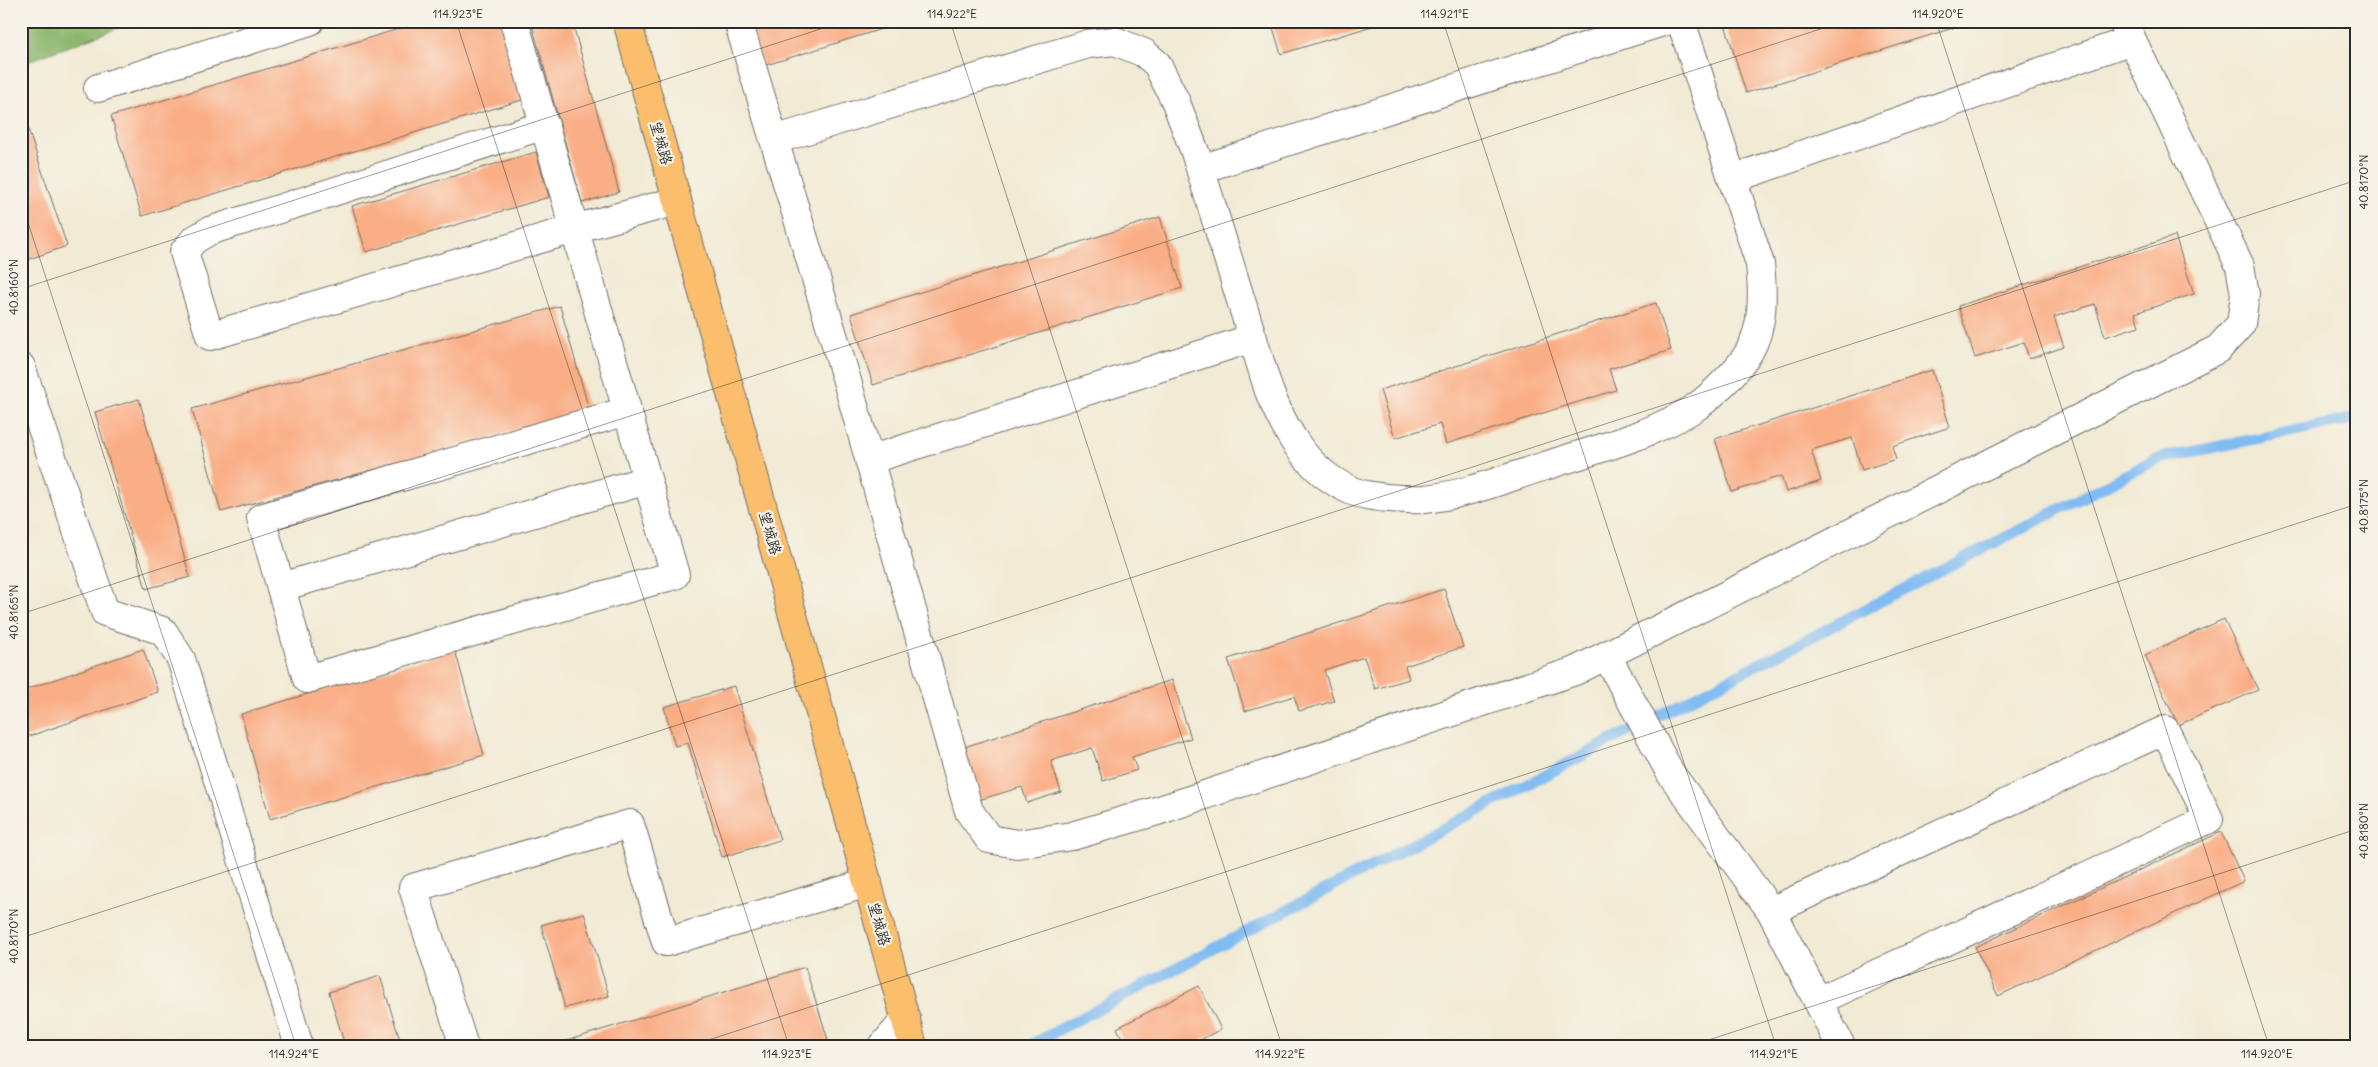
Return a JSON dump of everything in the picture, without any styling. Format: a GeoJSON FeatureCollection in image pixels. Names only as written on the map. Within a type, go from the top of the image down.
{"type":"FeatureCollection","features":[{"type":"Feature","properties":{"kind":"main road","name":"望城路"},"geometry":{"type":"LineString","coordinates":[[627,21],[913,1046]]}},
{"type":"Feature","properties":{"kind":"street"},"geometry":{"type":"LineString","coordinates":[[98,88],[310,21]]}},
{"type":"Feature","properties":{"kind":"street"},"geometry":{"type":"LineString","coordinates":[[514,21],[675,575],[307,679],[261,518],[627,411]]}},
{"type":"Feature","properties":{"kind":"street"},"geometry":{"type":"LineString","coordinates":[[738,21],[869,460],[969,811],[990,839],[1017,844],[1072,836],[1151,813],[1574,671],[2218,349],[2241,324],[2245,294],[2240,266],[2128,31],[1732,179]]}},
{"type":"Feature","properties":{"kind":"street"},"geometry":{"type":"LineString","coordinates":[[1201,169],[1666,21]]}},
{"type":"Feature","properties":{"kind":"street"},"geometry":{"type":"LineString","coordinates":[[774,140],[1088,44],[1115,41],[1144,53],[1157,64],[1175,100],[1201,169],[1268,391],[1282,423],[1298,449],[1320,472],[1352,491],[1382,497],[1425,498],[1469,491],[1653,430],[1697,406],[1721,385],[1749,352],[1758,325],[1764,296],[1760,264],[1681,21]]}},
{"type":"Feature","properties":{"kind":"street"},"geometry":{"type":"LineString","coordinates":[[545,125],[209,231],[194,240],[184,252],[210,336],[574,229],[678,201]]}},
{"type":"Feature","properties":{"kind":"street"},"geometry":{"type":"LineString","coordinates":[[869,460],[1253,338]]}},
{"type":"Feature","properties":{"kind":"street"},"geometry":{"type":"LineString","coordinates":[[21,367],[105,612],[163,631],[180,659],[299,1046]]}},
{"type":"Feature","properties":{"kind":"street"},"geometry":{"type":"LineString","coordinates":[[281,586],[647,480]]}},
{"type":"Feature","properties":{"kind":"street"},"geometry":{"type":"LineString","coordinates":[[1607,656],[1671,774],[1771,911],[1841,1046]]}},
{"type":"Feature","properties":{"kind":"street"},"geometry":{"type":"LineString","coordinates":[[1771,911],[2165,730],[2209,819],[1818,1002]]}},
{"type":"Feature","properties":{"kind":"street"},"geometry":{"type":"LineString","coordinates":[[464,1046],[413,888],[630,824],[666,942],[868,883]]}},
{"type":"Feature","properties":{"kind":"street"},"geometry":{"type":"LineString","coordinates":[[883,1046],[906,1019]]}},
{"type":"Feature","properties":{"kind":"green space"},"geometry":{"type":"Polygon","coordinates":[[[21,21],[137,21],[21,64],[21,21]]]}},
{"type":"Feature","properties":{"kind":"building"},"geometry":{"type":"Polygon","coordinates":[[[425,21],[501,21],[525,99],[142,216],[111,116],[425,21]]]}},
{"type":"Feature","properties":{"kind":"building"},"geometry":{"type":"Polygon","coordinates":[[[531,21],[572,21],[619,192],[582,203],[531,21]]]}},
{"type":"Feature","properties":{"kind":"building"},"geometry":{"type":"Polygon","coordinates":[[[749,21],[904,21],[904,22],[763,66],[749,21]]]}},
{"type":"Feature","properties":{"kind":"building"},"geometry":{"type":"Polygon","coordinates":[[[1271,21],[1385,21],[1385,22],[1281,54],[1271,21]]]}},
{"type":"Feature","properties":{"kind":"building"},"geometry":{"type":"Polygon","coordinates":[[[1724,21],[1972,21],[1972,22],[1746,93],[1724,21]]]}},
{"type":"Feature","properties":{"kind":"building"},"geometry":{"type":"Polygon","coordinates":[[[21,112],[67,246],[21,262],[21,112]]]}},
{"type":"Feature","properties":{"kind":"building"},"geometry":{"type":"Polygon","coordinates":[[[536,152],[549,197],[366,252],[352,206],[536,152]]]}},
{"type":"Feature","properties":{"kind":"building"},"geometry":{"type":"Polygon","coordinates":[[[1160,217],[1182,288],[873,385],[851,314],[1160,217]]]}},
{"type":"Feature","properties":{"kind":"building"},"geometry":{"type":"Polygon","coordinates":[[[2175,236],[2194,294],[2135,313],[2139,326],[2105,337],[2095,304],[2054,317],[2064,347],[2029,359],[2024,342],[1975,358],[1958,306],[2175,236]]]}},
{"type":"Feature","properties":{"kind":"building"},"geometry":{"type":"Polygon","coordinates":[[[1656,303],[1671,350],[1609,369],[1616,390],[1446,444],[1440,424],[1395,438],[1380,390],[1656,303]]]}},
{"type":"Feature","properties":{"kind":"building"},"geometry":{"type":"Polygon","coordinates":[[[560,306],[589,410],[221,512],[192,409],[560,306]]]}},
{"type":"Feature","properties":{"kind":"building"},"geometry":{"type":"Polygon","coordinates":[[[1932,370],[1950,427],[1892,446],[1896,459],[1862,470],[1852,438],[1811,450],[1821,481],[1786,492],[1781,476],[1732,492],[1715,439],[1932,370]]]}},
{"type":"Feature","properties":{"kind":"building"},"geometry":{"type":"Polygon","coordinates":[[[139,399],[190,577],[146,589],[95,412],[139,399]]]}},
{"type":"Feature","properties":{"kind":"building"},"geometry":{"type":"Polygon","coordinates":[[[1444,589],[1463,647],[1405,666],[1409,679],[1375,689],[1364,657],[1324,670],[1334,701],[1299,711],[1294,696],[1245,711],[1228,659],[1444,589]]]}},
{"type":"Feature","properties":{"kind":"building"},"geometry":{"type":"Polygon","coordinates":[[[2224,619],[2258,690],[2178,725],[2145,655],[2224,619]]]}},
{"type":"Feature","properties":{"kind":"building"},"geometry":{"type":"Polygon","coordinates":[[[143,649],[158,692],[21,739],[21,691],[143,649]]]}},
{"type":"Feature","properties":{"kind":"building"},"geometry":{"type":"Polygon","coordinates":[[[455,650],[484,755],[270,819],[241,714],[455,650]]]}},
{"type":"Feature","properties":{"kind":"building"},"geometry":{"type":"Polygon","coordinates":[[[1172,680],[1191,738],[1132,757],[1137,770],[1103,781],[1092,748],[1051,761],[1061,792],[1027,803],[1022,787],[972,802],[955,750],[1172,680]]]}},
{"type":"Feature","properties":{"kind":"building"},"geometry":{"type":"Polygon","coordinates":[[[734,686],[780,840],[722,857],[688,743],[675,746],[664,707],[734,686]]]}},
{"type":"Feature","properties":{"kind":"building"},"geometry":{"type":"Polygon","coordinates":[[[2221,832],[2244,881],[1998,996],[1975,947],[2221,832]]]}},
{"type":"Feature","properties":{"kind":"building"},"geometry":{"type":"Polygon","coordinates":[[[584,913],[609,996],[565,1008],[541,925],[584,913]]]}},
{"type":"Feature","properties":{"kind":"building"},"geometry":{"type":"Polygon","coordinates":[[[805,967],[830,1046],[553,1046],[553,1045],[805,967]]]}},
{"type":"Feature","properties":{"kind":"building"},"geometry":{"type":"Polygon","coordinates":[[[380,976],[402,1046],[345,1046],[329,992],[380,976]]]}},
{"type":"Feature","properties":{"kind":"building"},"geometry":{"type":"Polygon","coordinates":[[[1199,986],[1221,1029],[1189,1046],[1126,1046],[1117,1028],[1199,986]]]}},
{"type":"Feature","properties":{"kind":"waterway"},"geometry":{"type":"LineString","coordinates":[[1028,1046],[1656,717],[2157,459],[2357,418]]}}]}
